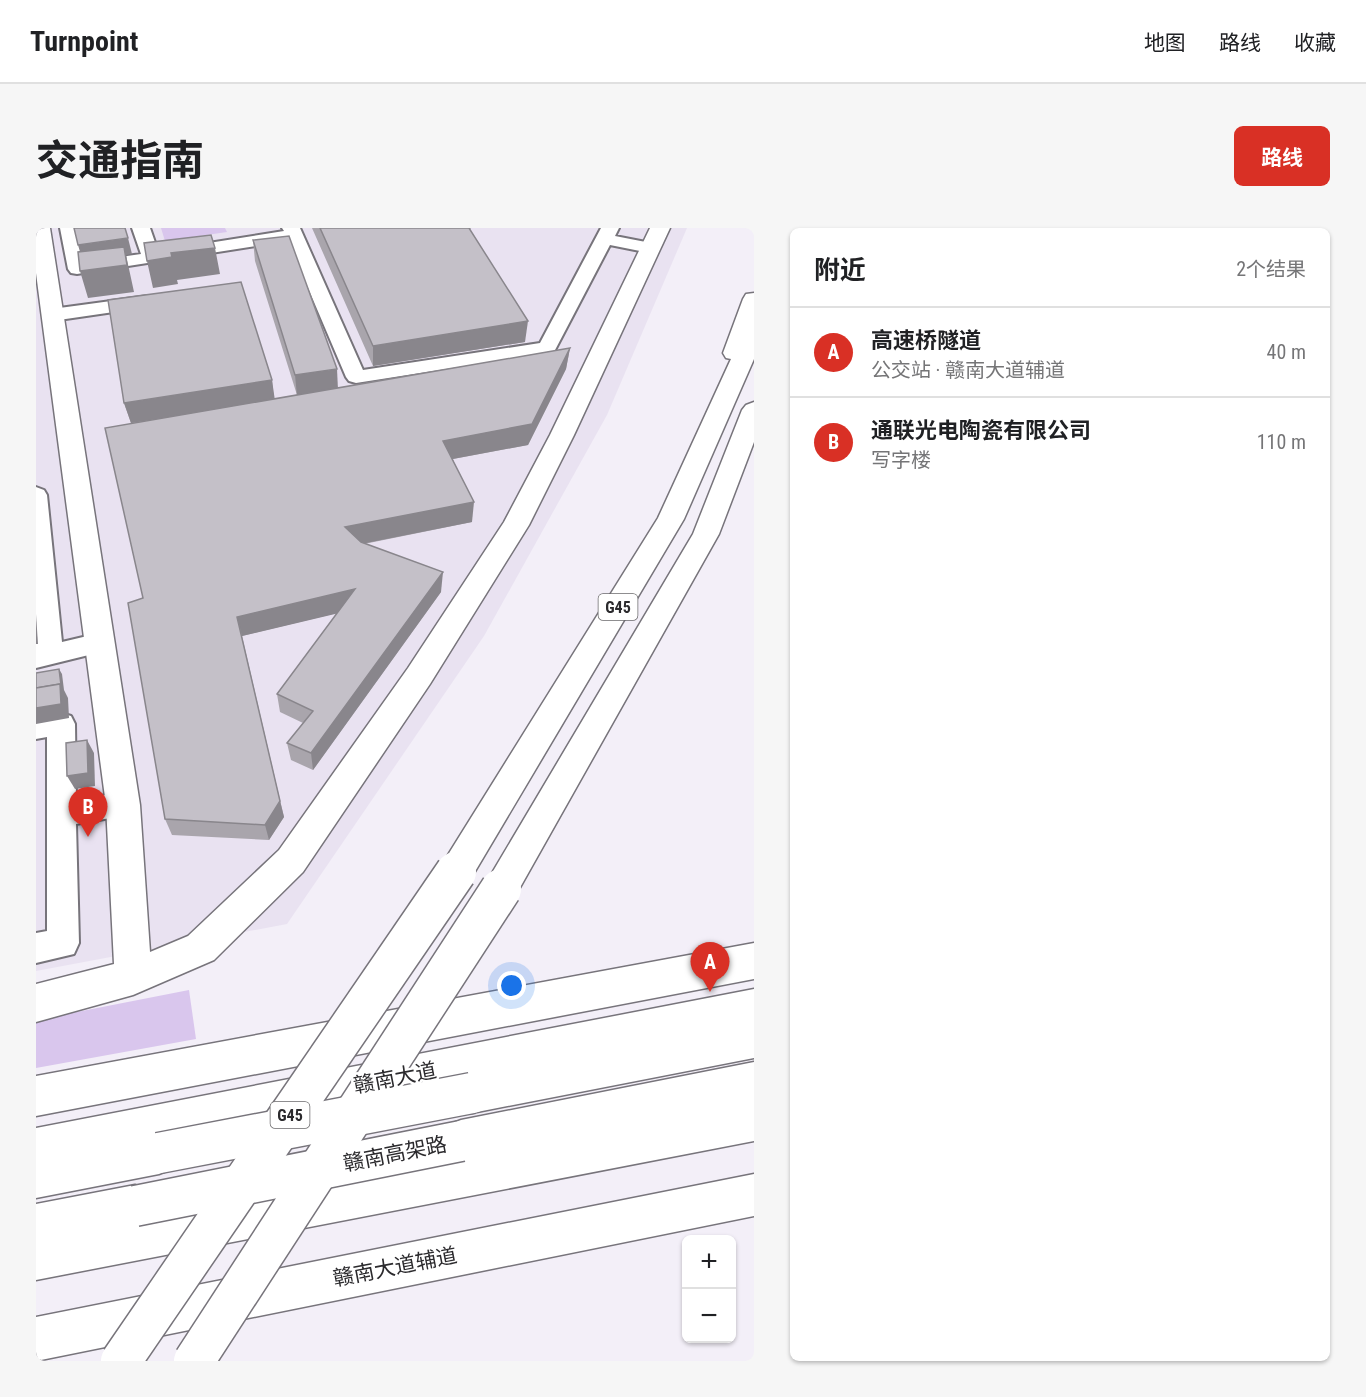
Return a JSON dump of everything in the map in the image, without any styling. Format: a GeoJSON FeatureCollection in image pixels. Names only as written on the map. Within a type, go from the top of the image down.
{"type":"FeatureCollection","features":[{"type":"Feature","properties":{"kind":"main road"},"geometry":{"type":"LineString","coordinates":[[40,228],[123,805],[133,977]]}},
{"type":"Feature","properties":{"kind":"main road"},"geometry":{"type":"LineString","coordinates":[[36,1003],[133,977],[201,948],[291,861],[419,676],[516,525],[562,435],[655,238]]}},
{"type":"Feature","properties":{"kind":"main road"},"geometry":{"type":"LineString","coordinates":[[672,519],[754,298]]}},
{"type":"Feature","properties":{"kind":"main road","name":"G45"},"geometry":{"type":"LineString","coordinates":[[121,1361],[458,869],[672,519],[754,333]]}},
{"type":"Feature","properties":{"kind":"main road","name":"G45"},"geometry":{"type":"LineString","coordinates":[[194,1361],[501,889],[706,534],[754,410]]}},
{"type":"Feature","properties":{"kind":"main road"},"geometry":{"type":"LineString","coordinates":[[706,534],[754,443]]}},
{"type":"Feature","properties":{"kind":"main road"},"geometry":{"type":"LineString","coordinates":[[36,1096],[754,961]]}},
{"type":"Feature","properties":{"kind":"main road","name":"赣南大道"},"geometry":{"type":"LineString","coordinates":[[36,1149],[754,1008]]}},
{"type":"Feature","properties":{"kind":"main road"},"geometry":{"type":"LineString","coordinates":[[36,1177],[754,1039]]}},
{"type":"Feature","properties":{"kind":"main road","name":"赣南高架路"},"geometry":{"type":"LineString","coordinates":[[36,1226],[754,1082]]}},
{"type":"Feature","properties":{"kind":"main road"},"geometry":{"type":"LineString","coordinates":[[36,1258],[754,1121]]}},
{"type":"Feature","properties":{"kind":"main road","name":"赣南大道辅道"},"geometry":{"type":"LineString","coordinates":[[36,1340],[754,1195]]}},
{"type":"Feature","properties":{"kind":"street"},"geometry":{"type":"LineString","coordinates":[[69,228],[77,269],[292,231],[356,377],[547,348],[607,233],[655,238]]}},
{"type":"Feature","properties":{"kind":"street"},"geometry":{"type":"LineString","coordinates":[[141,228],[151,257]]}},
{"type":"Feature","properties":{"kind":"street"},"geometry":{"type":"LineString","coordinates":[[52,315],[169,299]]}},
{"type":"Feature","properties":{"kind":"street"},"geometry":{"type":"LineString","coordinates":[[36,495],[44,656],[100,643]]}},
{"type":"Feature","properties":{"kind":"street"},"geometry":{"type":"LineString","coordinates":[[36,728],[62,724],[63,943],[36,948]]}},
{"type":"Feature","properties":{"kind":"street"},"geometry":{"type":"LineString","coordinates":[[62,814],[123,805]]}},
{"type":"Feature","properties":{"kind":"shaded area"},"geometry":{"type":"Polygon","coordinates":[[[36,228],[687,228],[607,415],[484,636],[287,924],[36,971],[36,228]]]}},
{"type":"Feature","properties":{"kind":"shaded area"},"geometry":{"type":"Polygon","coordinates":[[[161,228],[225,228],[227,232],[165,241],[161,228]]]}},
{"type":"Feature","properties":{"kind":"shaded area"},"geometry":{"type":"Polygon","coordinates":[[[189,990],[196,1039],[36,1068],[36,1020],[189,990]]]}},
{"type":"Feature","properties":{"kind":"building"},"geometry":{"type":"Polygon","coordinates":[[[74,228],[125,228],[128,238],[78,245],[74,228]]]}},
{"type":"Feature","properties":{"kind":"building"},"geometry":{"type":"Polygon","coordinates":[[[320,228],[469,228],[528,321],[373,346],[320,228]]]}},
{"type":"Feature","properties":{"kind":"building"},"geometry":{"type":"Polygon","coordinates":[[[211,235],[215,248],[171,253],[172,257],[147,261],[144,243],[211,235]]]}},
{"type":"Feature","properties":{"kind":"building"},"geometry":{"type":"Polygon","coordinates":[[[289,236],[337,369],[295,375],[253,240],[289,236]]]}},
{"type":"Feature","properties":{"kind":"building"},"geometry":{"type":"Polygon","coordinates":[[[124,247],[127,265],[80,271],[78,252],[124,247]]]}},
{"type":"Feature","properties":{"kind":"building"},"geometry":{"type":"Polygon","coordinates":[[[241,282],[272,380],[124,403],[108,300],[241,282]]]}},
{"type":"Feature","properties":{"kind":"building"},"geometry":{"type":"Polygon","coordinates":[[[570,348],[532,424],[443,441],[474,502],[345,527],[361,542],[443,572],[311,753],[287,743],[313,711],[277,694],[355,589],[237,617],[280,801],[265,825],[165,819],[128,603],[143,598],[105,428],[570,348]]]}},
{"type":"Feature","properties":{"kind":"building"},"geometry":{"type":"Polygon","coordinates":[[[59,669],[61,685],[36,688],[36,673],[59,669]]]}},
{"type":"Feature","properties":{"kind":"building"},"geometry":{"type":"Polygon","coordinates":[[[60,684],[61,704],[36,708],[36,688],[60,684]]]}},
{"type":"Feature","properties":{"kind":"building"},"geometry":{"type":"Polygon","coordinates":[[[87,740],[88,773],[67,776],[66,743],[87,740]]]}},
{"type":"Feature","properties":{"kind":"place","name":"通联光电陶瓷有限公司"},"geometry":{"type":"Point","coordinates":[88,837]}},
{"type":"Feature","properties":{"kind":"place","name":"高速桥隧道"},"geometry":{"type":"Point","coordinates":[710,992]}}]}
